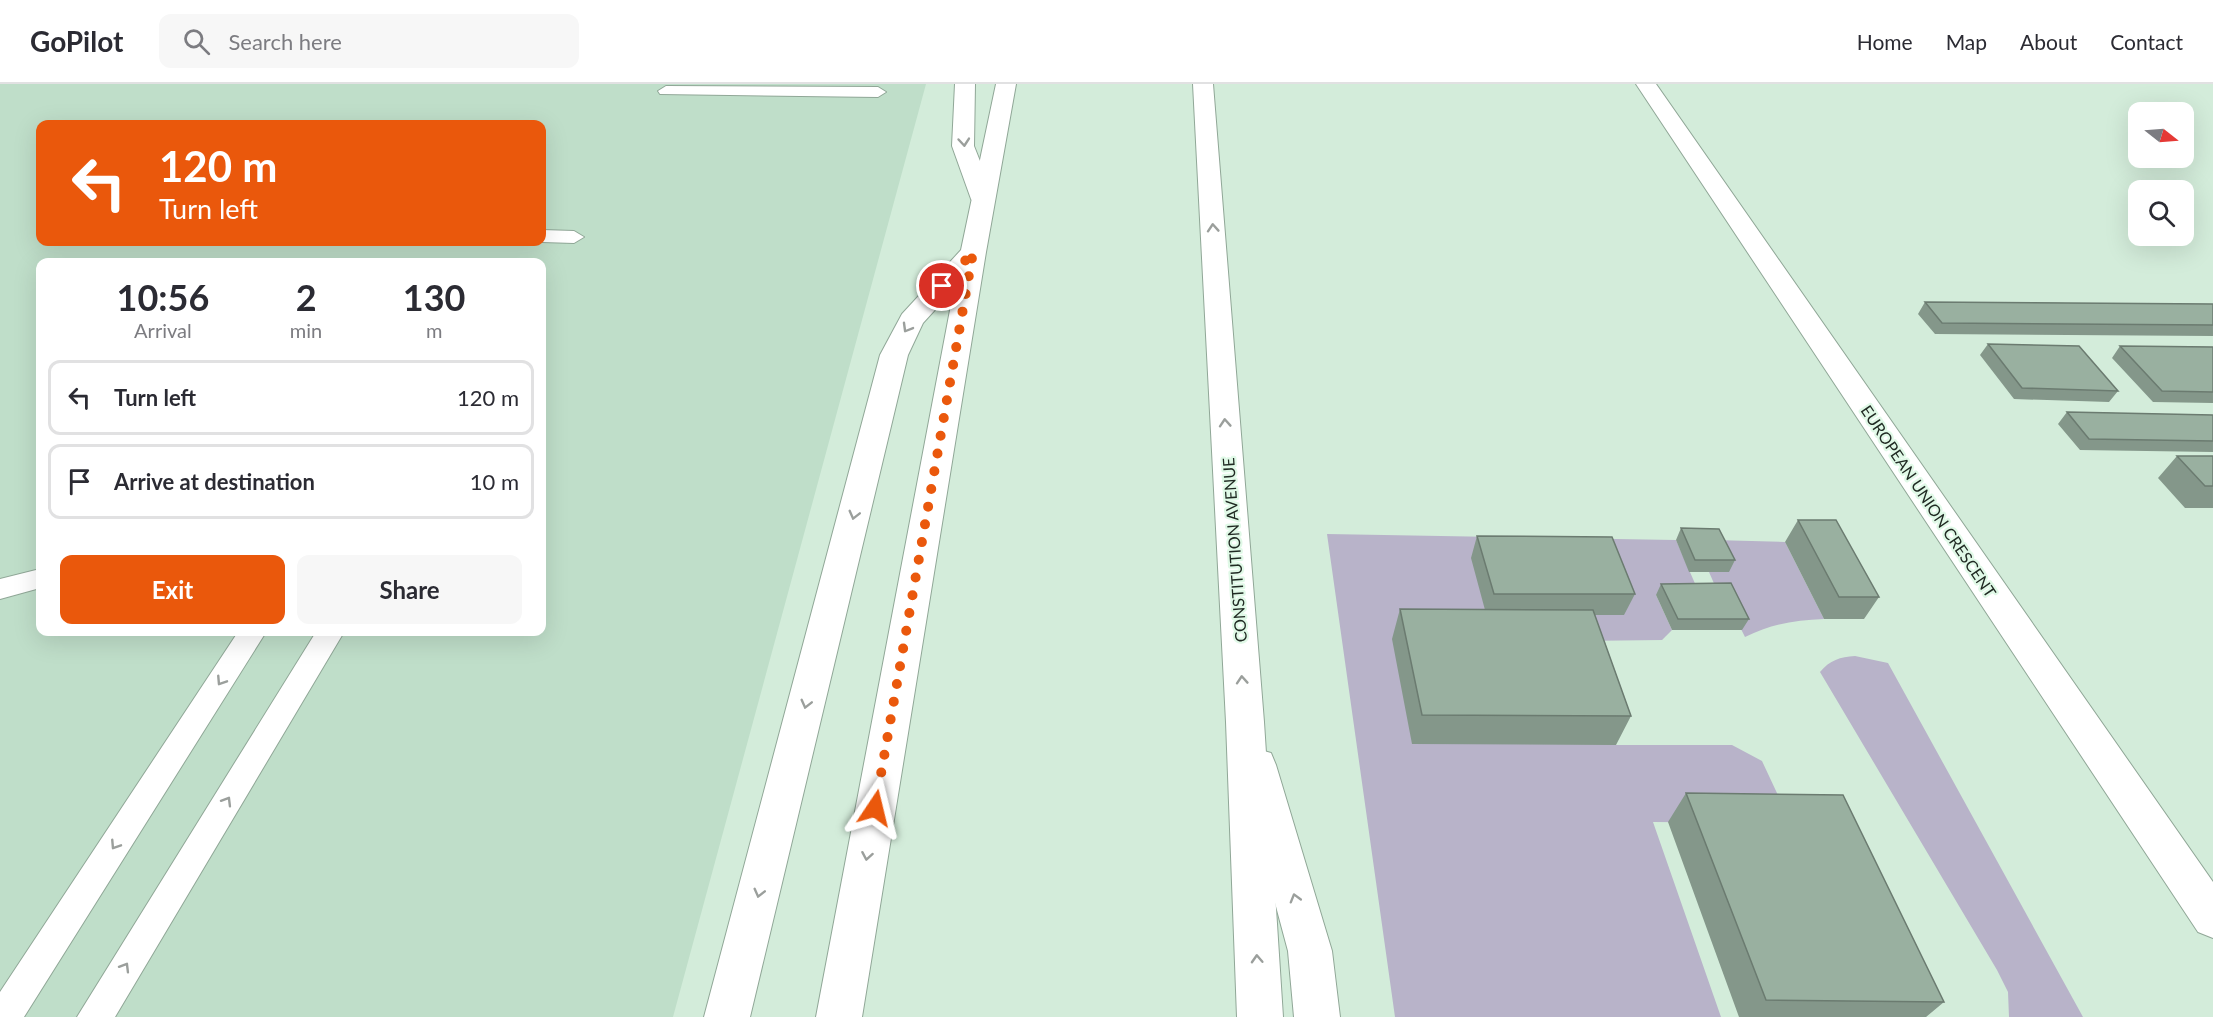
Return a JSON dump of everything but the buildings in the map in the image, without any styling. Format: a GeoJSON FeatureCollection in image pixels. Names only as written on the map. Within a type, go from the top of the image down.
{"type":"FeatureCollection","features":[{"type":"Feature","properties":{"kind":"main road"},"geometry":{"type":"LineString","coordinates":[[965,84],[963,146],[983,199]]}},
{"type":"Feature","properties":{"kind":"main road"},"geometry":{"type":"LineString","coordinates":[[838,1017],[973,252],[1006,84]]}},
{"type":"Feature","properties":{"kind":"main road","name":"CONSTITUTION AVENUE"},"geometry":{"type":"LineString","coordinates":[[1203,84],[1245,722],[1260,1017]]}},
{"type":"Feature","properties":{"kind":"main road","name":"EUROPEAN UNION CRESCENT"},"geometry":{"type":"LineString","coordinates":[[1646,84],[2213,918]]}},
{"type":"Feature","properties":{"kind":"main road"},"geometry":{"type":"LineString","coordinates":[[728,1017],[894,355],[911,320],[973,252]]}},
{"type":"Feature","properties":{"kind":"main road"},"geometry":{"type":"LineString","coordinates":[[1245,722],[1310,951],[1317,1017]]}},
{"type":"Feature","properties":{"kind":"lane"},"geometry":{"type":"LineString","coordinates":[[666,91],[878,92]]}},
{"type":"Feature","properties":{"kind":"lane"},"geometry":{"type":"LineString","coordinates":[[546,236],[574,237]]}},
{"type":"Feature","properties":{"kind":"lane"},"geometry":{"type":"LineString","coordinates":[[0,589],[36,580]]}},
{"type":"Feature","properties":{"kind":"lane"},"geometry":{"type":"LineString","coordinates":[[4,1017],[249,636]]}},
{"type":"Feature","properties":{"kind":"lane"},"geometry":{"type":"LineString","coordinates":[[94,1017],[328,636]]}},
{"type":"Feature","properties":{"kind":"shaded area"},"geometry":{"type":"Polygon","coordinates":[[[0,84],[926,84],[673,1017],[0,1017],[0,84]]]}},
{"type":"Feature","properties":{"kind":"shaded area"},"geometry":{"type":"Polygon","coordinates":[[[1327,534],[1676,540],[1700,595],[1656,595],[1672,630],[1662,640],[1579,641],[1616,745],[1732,745],[1762,761],[1791,823],[1653,822],[1721,1017],[1395,1017],[1327,534]]]}},
{"type":"Feature","properties":{"kind":"shaded area"},"geometry":{"type":"Polygon","coordinates":[[[1713,540],[1785,542],[1824,619],[1783,624],[1745,637],[1724,595],[1719,595],[1709,572],[1728,572],[1713,540]]]}},
{"type":"Feature","properties":{"kind":"shaded area"},"geometry":{"type":"Polygon","coordinates":[[[1855,656],[1888,663],[2083,1017],[2009,1017],[2008,992],[1997,970],[1820,672],[1836,660],[1855,656]]]}},
{"type":"Feature","properties":{"kind":"route"},"geometry":{"type":"LineString","coordinates":[[875,808],[973,252],[942,286]]}}]}
